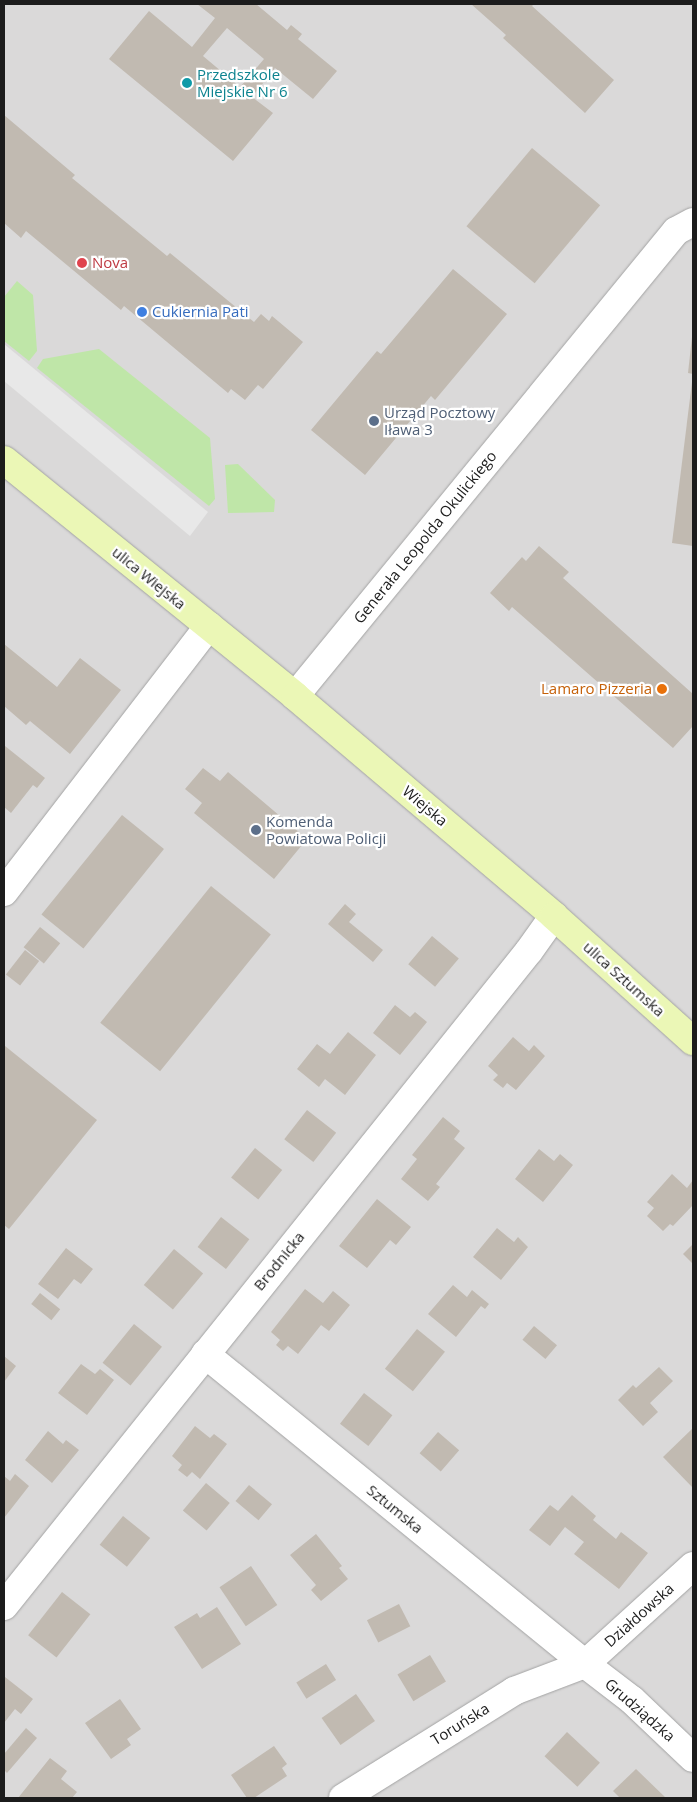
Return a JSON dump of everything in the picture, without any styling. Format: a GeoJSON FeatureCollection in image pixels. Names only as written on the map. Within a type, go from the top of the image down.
{"type":"FeatureCollection","features":[{"type":"Feature","properties":{"kind":"street","name":"Generała Leopolda Okulickiego"},"geometry":{"type":"LineString","coordinates":[[295,696],[676,231],[693,222]]}},
{"type":"Feature","properties":{"kind":"street","name":"ulica Wiejska"},"geometry":{"type":"LineString","coordinates":[[4,460],[295,696]]}},
{"type":"Feature","properties":{"kind":"street"},"geometry":{"type":"LineString","coordinates":[[4,892],[209,626]]}},
{"type":"Feature","properties":{"kind":"street","name":"Wiejska"},"geometry":{"type":"LineString","coordinates":[[295,696],[554,916]]}},
{"type":"Feature","properties":{"kind":"street","name":"ulica Sztumska"},"geometry":{"type":"LineString","coordinates":[[554,916],[693,1041]]}},
{"type":"Feature","properties":{"kind":"street","name":"Brodnicka"},"geometry":{"type":"LineString","coordinates":[[4,1606],[529,951],[554,916]]}},
{"type":"Feature","properties":{"kind":"street","name":"Sztumska"},"geometry":{"type":"LineString","coordinates":[[205,1354],[585,1664]]}},
{"type":"Feature","properties":{"kind":"street","name":"Działdowska"},"geometry":{"type":"LineString","coordinates":[[585,1664],[693,1566]]}},
{"type":"Feature","properties":{"kind":"street","name":"Grudziądzka"},"geometry":{"type":"LineString","coordinates":[[585,1664],[632,1700],[693,1758]]}},
{"type":"Feature","properties":{"kind":"street","name":"Toruńska"},"geometry":{"type":"LineString","coordinates":[[343,1798],[514,1691],[585,1664]]}},
{"type":"Feature","properties":{"kind":"shaded area"},"geometry":{"type":"Polygon","coordinates":[[[4,4],[693,4],[693,1798],[4,1798],[4,4]]]}},
{"type":"Feature","properties":{"kind":"shaded area"},"geometry":{"type":"Polygon","coordinates":[[[4,344],[208,512],[190,536],[4,381],[4,344]]]}},
{"type":"Feature","properties":{"kind":"green space"},"geometry":{"type":"Polygon","coordinates":[[[17,281],[33,295],[37,351],[29,361],[4,341],[4,297],[17,281]]]}},
{"type":"Feature","properties":{"kind":"green space"},"geometry":{"type":"Polygon","coordinates":[[[99,349],[210,438],[215,499],[209,506],[37,368],[43,359],[99,349]]]}},
{"type":"Feature","properties":{"kind":"green space"},"geometry":{"type":"Polygon","coordinates":[[[238,464],[275,500],[274,512],[228,513],[225,465],[238,464]]]}},
{"type":"Feature","properties":{"kind":"building","name":"Przedszkole Miejskie Nr 6"},"geometry":{"type":"Polygon","coordinates":[[[197,4],[256,4],[287,30],[291,25],[302,34],[298,39],[337,71],[313,99],[275,68],[252,97],[273,113],[233,161],[109,59],[149,11],[192,47],[215,18],[197,4]],[[227,28],[203,56],[240,87],[264,59],[227,28]]]}},
{"type":"Feature","properties":{"kind":"building"},"geometry":{"type":"Polygon","coordinates":[[[471,4],[534,4],[532,6],[614,80],[585,113],[503,38],[506,35],[471,4]]]}},
{"type":"Feature","properties":{"kind":"building"},"geometry":{"type":"Polygon","coordinates":[[[4,115],[75,175],[72,178],[167,256],[170,253],[254,322],[261,314],[269,321],[272,316],[303,342],[263,389],[258,385],[245,400],[231,389],[228,393],[124,306],[121,310],[26,231],[21,238],[4,223],[4,115]]]}},
{"type":"Feature","properties":{"kind":"building"},"geometry":{"type":"Polygon","coordinates":[[[532,148],[600,205],[535,283],[466,226],[532,148]]]}},
{"type":"Feature","properties":{"kind":"building"},"geometry":{"type":"Polygon","coordinates":[[[453,269],[507,314],[435,400],[431,396],[365,475],[311,430],[377,351],[381,354],[453,269]]]}},
{"type":"Feature","properties":{"kind":"building"},"geometry":{"type":"Polygon","coordinates":[[[693,337],[693,374],[688,373],[693,337]]]}},
{"type":"Feature","properties":{"kind":"building"},"geometry":{"type":"Polygon","coordinates":[[[693,382],[693,546],[672,543],[693,382]]]}},
{"type":"Feature","properties":{"kind":"building"},"geometry":{"type":"Polygon","coordinates":[[[539,546],[569,572],[563,578],[693,694],[693,726],[673,748],[512,607],[509,611],[490,593],[522,557],[526,561],[539,546]]]}},
{"type":"Feature","properties":{"kind":"building"},"geometry":{"type":"Polygon","coordinates":[[[4,644],[57,687],[80,658],[121,690],[70,754],[30,721],[26,725],[4,706],[4,644]]]}},
{"type":"Feature","properties":{"kind":"building"},"geometry":{"type":"Polygon","coordinates":[[[5,746],[45,778],[37,788],[33,785],[11,813],[4,807],[5,746]]]}},
{"type":"Feature","properties":{"kind":"building","name":"Komenda Powiatowa Policji"},"geometry":{"type":"Polygon","coordinates":[[[203,768],[220,781],[228,772],[307,839],[274,879],[194,813],[202,803],[185,789],[203,768]]]}},
{"type":"Feature","properties":{"kind":"building"},"geometry":{"type":"Polygon","coordinates":[[[122,815],[164,849],[83,948],[41,914],[122,815]]]}},
{"type":"Feature","properties":{"kind":"building"},"geometry":{"type":"Polygon","coordinates":[[[211,886],[271,934],[160,1071],[100,1023],[211,886]]]}},
{"type":"Feature","properties":{"kind":"building"},"geometry":{"type":"Polygon","coordinates":[[[345,904],[356,914],[349,922],[383,950],[373,962],[328,924],[345,904]]]}},
{"type":"Feature","properties":{"kind":"building"},"geometry":{"type":"Polygon","coordinates":[[[40,927],[60,943],[44,964],[24,947],[40,927]]]}},
{"type":"Feature","properties":{"kind":"building"},"geometry":{"type":"Polygon","coordinates":[[[432,936],[459,958],[435,987],[408,964],[432,936]]]}},
{"type":"Feature","properties":{"kind":"building"},"geometry":{"type":"Polygon","coordinates":[[[25,950],[39,961],[20,986],[6,974],[25,950]]]}},
{"type":"Feature","properties":{"kind":"building"},"geometry":{"type":"Polygon","coordinates":[[[395,1005],[410,1017],[415,1012],[427,1022],[400,1055],[373,1033],[395,1005]]]}},
{"type":"Feature","properties":{"kind":"building"},"geometry":{"type":"Polygon","coordinates":[[[348,1032],[376,1055],[345,1095],[325,1079],[319,1087],[297,1069],[317,1044],[330,1054],[348,1032]]]}},
{"type":"Feature","properties":{"kind":"building"},"geometry":{"type":"Polygon","coordinates":[[[513,1037],[529,1051],[534,1045],[545,1056],[516,1090],[507,1083],[503,1088],[493,1080],[498,1075],[488,1066],[513,1037]]]}},
{"type":"Feature","properties":{"kind":"building"},"geometry":{"type":"Polygon","coordinates":[[[5,1046],[97,1120],[9,1229],[4,1225],[5,1046]]]}},
{"type":"Feature","properties":{"kind":"building"},"geometry":{"type":"Polygon","coordinates":[[[307,1110],[336,1133],[313,1162],[284,1139],[307,1110]]]}},
{"type":"Feature","properties":{"kind":"building"},"geometry":{"type":"Polygon","coordinates":[[[443,1117],[460,1131],[454,1139],[465,1148],[436,1184],[440,1187],[428,1201],[401,1179],[417,1159],[412,1155],[443,1117]]]}},
{"type":"Feature","properties":{"kind":"building"},"geometry":{"type":"Polygon","coordinates":[[[255,1148],[282,1170],[258,1200],[231,1178],[255,1148]]]}},
{"type":"Feature","properties":{"kind":"building"},"geometry":{"type":"Polygon","coordinates":[[[539,1149],[554,1161],[560,1154],[573,1165],[543,1202],[515,1179],[539,1149]]]}},
{"type":"Feature","properties":{"kind":"building"},"geometry":{"type":"Polygon","coordinates":[[[672,1174],[687,1188],[693,1180],[693,1205],[673,1226],[670,1224],[663,1231],[647,1216],[654,1208],[647,1202],[672,1174]]]}},
{"type":"Feature","properties":{"kind":"building"},"geometry":{"type":"Polygon","coordinates":[[[377,1199],[411,1227],[396,1245],[390,1240],[367,1268],[339,1246],[377,1199]]]}},
{"type":"Feature","properties":{"kind":"building"},"geometry":{"type":"Polygon","coordinates":[[[221,1217],[249,1239],[226,1269],[198,1247],[221,1217]]]}},
{"type":"Feature","properties":{"kind":"building"},"geometry":{"type":"Polygon","coordinates":[[[497,1228],[514,1242],[518,1237],[528,1247],[501,1280],[473,1257],[497,1228]]]}},
{"type":"Feature","properties":{"kind":"building"},"geometry":{"type":"Polygon","coordinates":[[[693,1244],[693,1264],[683,1254],[693,1244]]]}},
{"type":"Feature","properties":{"kind":"building"},"geometry":{"type":"Polygon","coordinates":[[[66,1248],[93,1269],[81,1284],[74,1279],[58,1299],[38,1284],[66,1248]]]}},
{"type":"Feature","properties":{"kind":"building"},"geometry":{"type":"Polygon","coordinates":[[[174,1249],[203,1273],[173,1309],[144,1285],[174,1249]]]}},
{"type":"Feature","properties":{"kind":"building"},"geometry":{"type":"Polygon","coordinates":[[[453,1285],[467,1297],[472,1290],[489,1304],[485,1309],[481,1306],[456,1337],[428,1314],[453,1285]]]}},
{"type":"Feature","properties":{"kind":"building"},"geometry":{"type":"Polygon","coordinates":[[[305,1289],[323,1303],[333,1291],[350,1305],[329,1331],[321,1325],[298,1354],[288,1346],[283,1351],[276,1345],[280,1340],[271,1332],[305,1289]]]}},
{"type":"Feature","properties":{"kind":"building"},"geometry":{"type":"Polygon","coordinates":[[[40,1293],[60,1309],[51,1320],[31,1304],[40,1293]]]}},
{"type":"Feature","properties":{"kind":"building"},"geometry":{"type":"Polygon","coordinates":[[[134,1324],[162,1347],[131,1386],[103,1363],[134,1324]]]}},
{"type":"Feature","properties":{"kind":"building"},"geometry":{"type":"Polygon","coordinates":[[[534,1326],[557,1345],[545,1359],[522,1340],[534,1326]]]}},
{"type":"Feature","properties":{"kind":"building"},"geometry":{"type":"Polygon","coordinates":[[[417,1329],[445,1352],[413,1391],[385,1369],[417,1329]]]}},
{"type":"Feature","properties":{"kind":"building"},"geometry":{"type":"Polygon","coordinates":[[[4,1356],[16,1366],[4,1382],[4,1356]]]}},
{"type":"Feature","properties":{"kind":"building"},"geometry":{"type":"Polygon","coordinates":[[[81,1364],[95,1374],[100,1369],[114,1380],[87,1415],[58,1393],[81,1364]]]}},
{"type":"Feature","properties":{"kind":"building"},"geometry":{"type":"Polygon","coordinates":[[[659,1367],[673,1381],[650,1403],[658,1412],[643,1426],[618,1400],[633,1385],[636,1388],[659,1367]]]}},
{"type":"Feature","properties":{"kind":"building"},"geometry":{"type":"Polygon","coordinates":[[[364,1393],[392,1415],[368,1446],[340,1424],[364,1393]]]}},
{"type":"Feature","properties":{"kind":"building"},"geometry":{"type":"Polygon","coordinates":[[[195,1426],[210,1438],[214,1434],[227,1444],[200,1479],[192,1472],[187,1477],[178,1470],[182,1465],[172,1456],[195,1426]]]}},
{"type":"Feature","properties":{"kind":"building"},"geometry":{"type":"Polygon","coordinates":[[[693,1428],[693,1488],[663,1457],[693,1428]]]}},
{"type":"Feature","properties":{"kind":"building"},"geometry":{"type":"Polygon","coordinates":[[[48,1431],[63,1444],[66,1440],[79,1450],[52,1483],[25,1460],[48,1431]]]}},
{"type":"Feature","properties":{"kind":"building"},"geometry":{"type":"Polygon","coordinates":[[[438,1432],[459,1450],[441,1472],[420,1453],[438,1432]]]}},
{"type":"Feature","properties":{"kind":"building"},"geometry":{"type":"Polygon","coordinates":[[[15,1474],[29,1486],[4,1518],[4,1476],[10,1481],[15,1474]]]}},
{"type":"Feature","properties":{"kind":"building"},"geometry":{"type":"Polygon","coordinates":[[[206,1483],[230,1503],[207,1531],[183,1511],[206,1483]]]}},
{"type":"Feature","properties":{"kind":"building"},"geometry":{"type":"Polygon","coordinates":[[[249,1485],[272,1504],[258,1520],[236,1501],[249,1485]]]}},
{"type":"Feature","properties":{"kind":"building"},"geometry":{"type":"Polygon","coordinates":[[[572,1495],[596,1516],[593,1520],[616,1539],[621,1532],[648,1553],[619,1589],[574,1554],[584,1542],[565,1527],[550,1546],[529,1530],[550,1505],[558,1511],[572,1495]]]}},
{"type":"Feature","properties":{"kind":"building"},"geometry":{"type":"Polygon","coordinates":[[[123,1516],[150,1538],[127,1567],[100,1545],[123,1516]]]}},
{"type":"Feature","properties":{"kind":"building"},"geometry":{"type":"Polygon","coordinates":[[[316,1534],[342,1566],[339,1568],[348,1579],[321,1601],[311,1590],[316,1585],[290,1555],[316,1534]]]}},
{"type":"Feature","properties":{"kind":"building"},"geometry":{"type":"Polygon","coordinates":[[[251,1566],[277,1605],[246,1626],[219,1587],[251,1566]]]}},
{"type":"Feature","properties":{"kind":"building"},"geometry":{"type":"Polygon","coordinates":[[[62,1592],[90,1614],[57,1658],[28,1635],[62,1592]]]}},
{"type":"Feature","properties":{"kind":"building"},"geometry":{"type":"Polygon","coordinates":[[[399,1604],[410,1626],[378,1643],[367,1620],[399,1604]]]}},
{"type":"Feature","properties":{"kind":"building"},"geometry":{"type":"Polygon","coordinates":[[[217,1607],[241,1644],[202,1669],[174,1627],[197,1613],[200,1618],[217,1607]]]}},
{"type":"Feature","properties":{"kind":"building"},"geometry":{"type":"Polygon","coordinates":[[[430,1655],[446,1682],[413,1701],[397,1675],[430,1655]]]}},
{"type":"Feature","properties":{"kind":"building"},"geometry":{"type":"Polygon","coordinates":[[[326,1664],[336,1680],[306,1699],[296,1683],[326,1664]]]}},
{"type":"Feature","properties":{"kind":"building"},"geometry":{"type":"Polygon","coordinates":[[[5,1677],[33,1699],[21,1714],[15,1709],[4,1723],[5,1677]]]}},
{"type":"Feature","properties":{"kind":"building"},"geometry":{"type":"Polygon","coordinates":[[[356,1694],[375,1721],[341,1745],[322,1718],[356,1694]]]}},
{"type":"Feature","properties":{"kind":"building"},"geometry":{"type":"Polygon","coordinates":[[[120,1699],[141,1729],[127,1739],[131,1745],[111,1759],[85,1723],[120,1699]]]}},
{"type":"Feature","properties":{"kind":"building"},"geometry":{"type":"Polygon","coordinates":[[[26,1728],[37,1738],[7,1773],[4,1770],[4,1754],[26,1728]]]}},
{"type":"Feature","properties":{"kind":"building"},"geometry":{"type":"Polygon","coordinates":[[[567,1732],[600,1763],[577,1787],[544,1756],[567,1732]]]}},
{"type":"Feature","properties":{"kind":"building"},"geometry":{"type":"Polygon","coordinates":[[[274,1746],[287,1764],[282,1768],[287,1776],[254,1798],[247,1798],[231,1775],[274,1746]]]}},
{"type":"Feature","properties":{"kind":"building"},"geometry":{"type":"Polygon","coordinates":[[[50,1758],[67,1771],[61,1779],[77,1792],[72,1798],[18,1798],[50,1758]]]}},
{"type":"Feature","properties":{"kind":"building"},"geometry":{"type":"Polygon","coordinates":[[[636,1769],[666,1798],[620,1798],[613,1791],[636,1769]]]}},
{"type":"Feature","properties":{"kind":"place","name":"Przedszkole Miejskie Nr 6"},"geometry":{"type":"Point","coordinates":[187,83]}},
{"type":"Feature","properties":{"kind":"place","name":"Nova"},"geometry":{"type":"Point","coordinates":[82,263]}},
{"type":"Feature","properties":{"kind":"place","name":"Cukiernia Pati"},"geometry":{"type":"Point","coordinates":[142,312]}},
{"type":"Feature","properties":{"kind":"place","name":"Urząd Pocztowy Iława 3"},"geometry":{"type":"Point","coordinates":[374,421]}},
{"type":"Feature","properties":{"kind":"place","name":"Lamaro Pizzeria"},"geometry":{"type":"Point","coordinates":[662,689]}},
{"type":"Feature","properties":{"kind":"place","name":"Komenda Powiatowa Policji"},"geometry":{"type":"Point","coordinates":[256,830]}}]}
